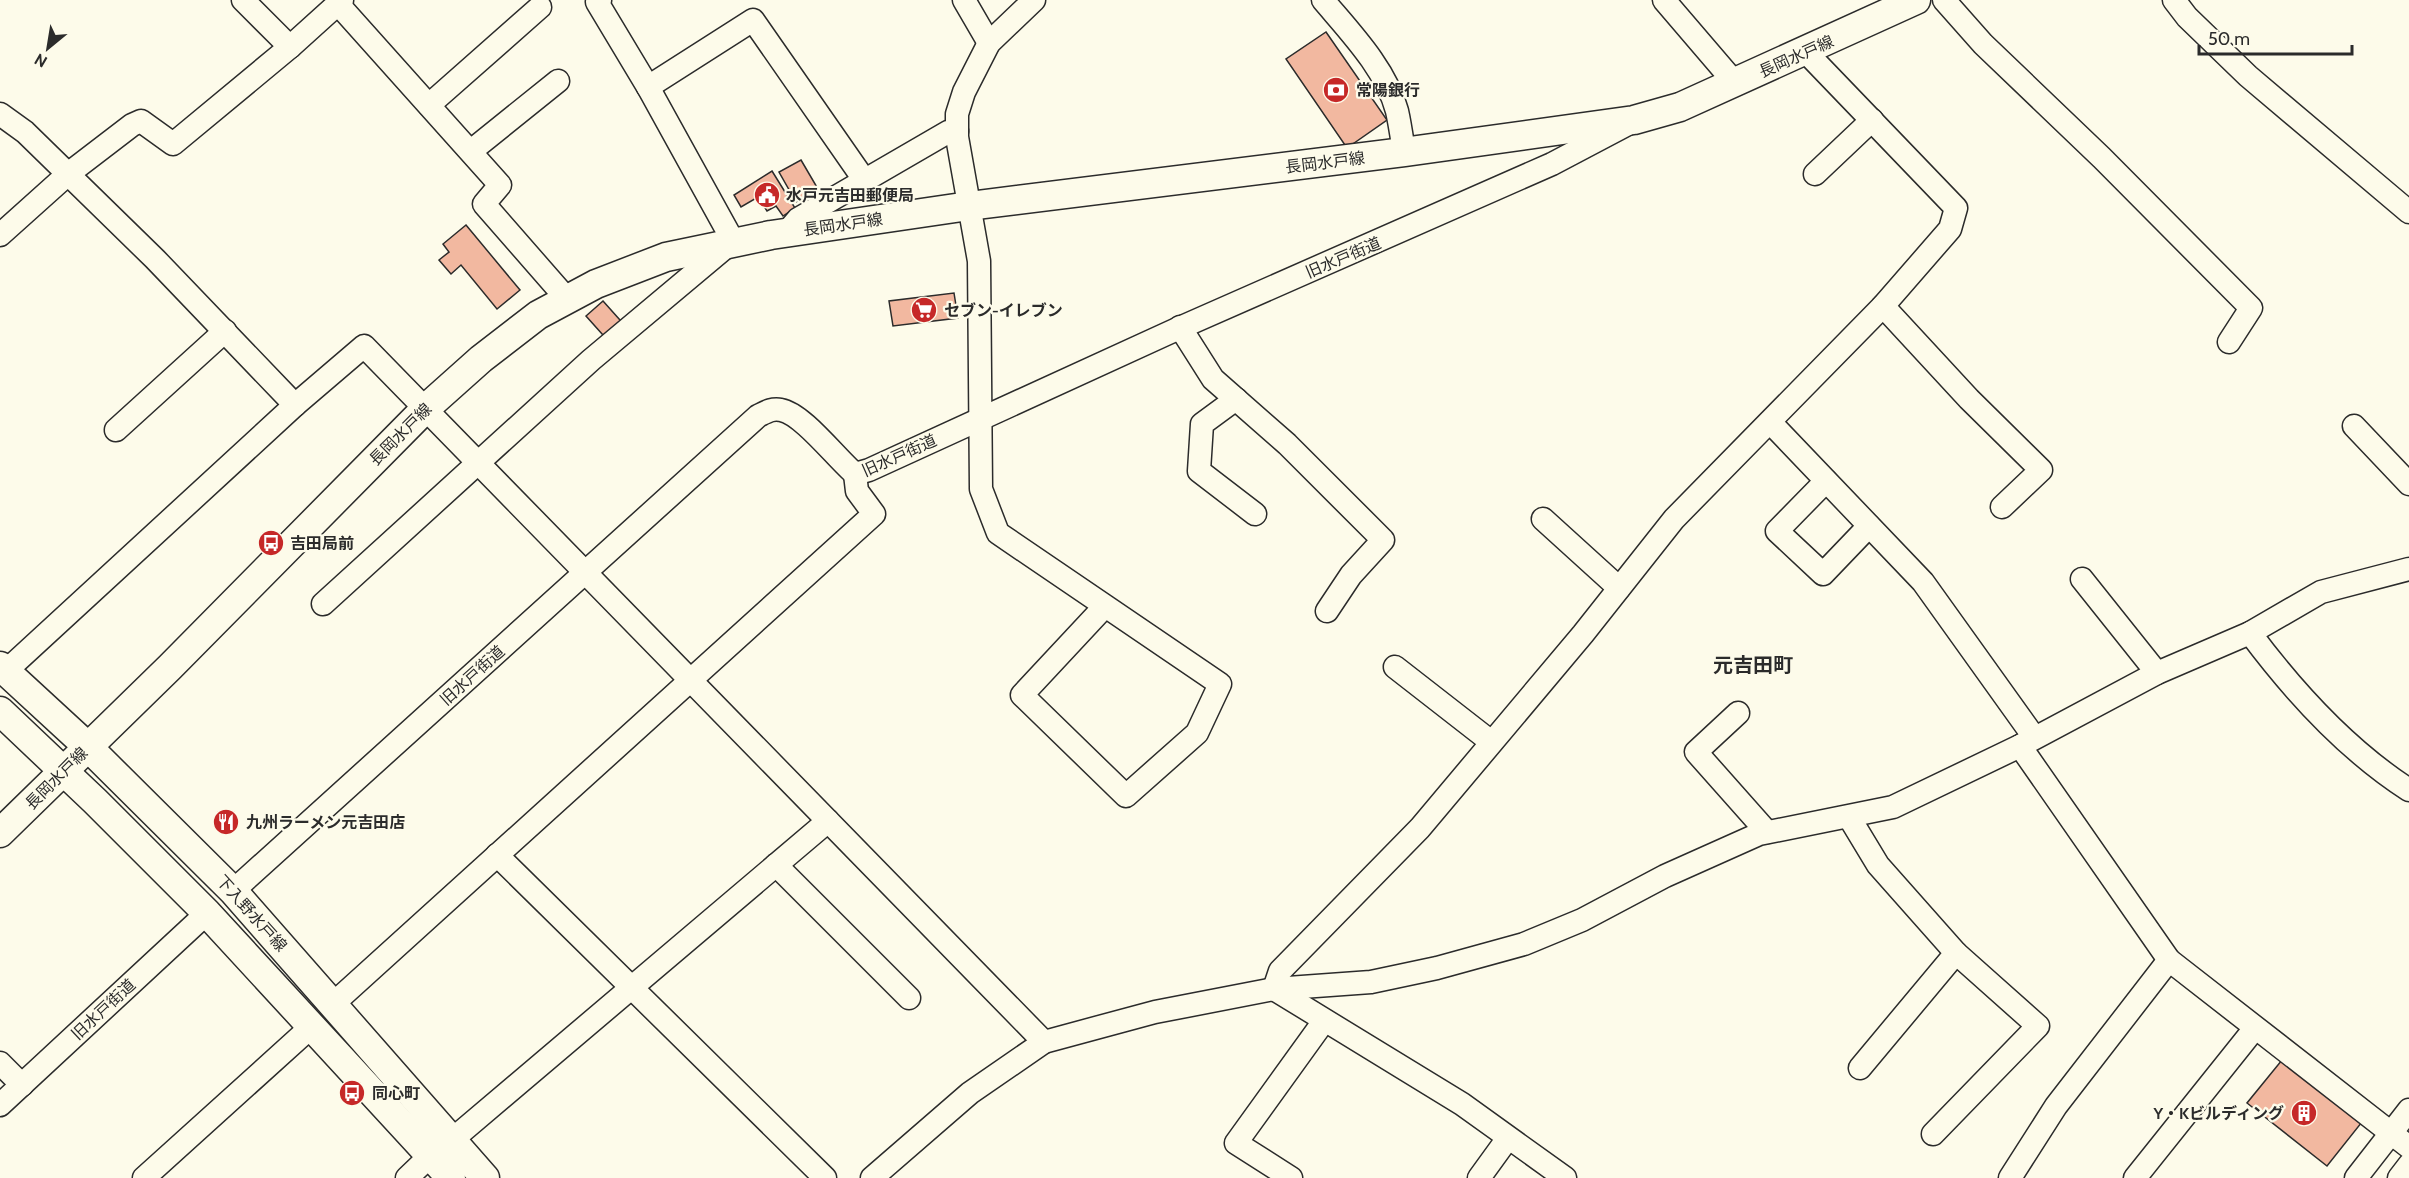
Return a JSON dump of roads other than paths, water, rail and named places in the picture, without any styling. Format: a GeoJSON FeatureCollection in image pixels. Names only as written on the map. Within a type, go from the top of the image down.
{"type":"FeatureCollection","features":[{"type":"Feature","properties":{"kind":"main road","name":"長岡水戸線"},"geometry":{"type":"LineString","coordinates":[[0,833],[425,409],[481,358],[538,315],[636,267],[733,241],[787,232],[969,206],[1404,152],[1634,120],[1680,107],[1806,52],[1916,0]]}},
{"type":"Feature","properties":{"kind":"main road","name":"下入野水戸線"},"geometry":{"type":"LineString","coordinates":[[3,668],[88,747],[233,891],[333,1004],[442,1147],[451,1178]]}},
{"type":"Feature","properties":{"kind":"main road","name":"下入野水戸線"},"geometry":{"type":"LineString","coordinates":[[0,711],[64,770],[207,913],[311,1026],[442,1147],[485,1178]]}},
{"type":"Feature","properties":{"kind":"street"},"geometry":{"type":"LineString","coordinates":[[243,0],[290,47]]}},
{"type":"Feature","properties":{"kind":"street"},"geometry":{"type":"LineString","coordinates":[[964,0],[989,43]]}},
{"type":"Feature","properties":{"kind":"street"},"geometry":{"type":"LineString","coordinates":[[1034,0],[989,43],[964,92],[957,114],[957,131],[979,261],[978,419],[981,489],[998,533],[1220,684],[1197,733],[1126,796],[1022,695],[1105,606]]}},
{"type":"Feature","properties":{"kind":"street"},"geometry":{"type":"LineString","coordinates":[[1323,0],[1352,34],[1389,91],[1397,111],[1404,152]]}},
{"type":"Feature","properties":{"kind":"street"},"geometry":{"type":"LineString","coordinates":[[1664,0],[1735,83]]}},
{"type":"Feature","properties":{"kind":"street"},"geometry":{"type":"LineString","coordinates":[[1944,0],[1983,44],[2102,158],[2251,308],[2229,342]]}},
{"type":"Feature","properties":{"kind":"street"},"geometry":{"type":"LineString","coordinates":[[2174,0],[2187,17],[2248,76],[2409,212]]}},
{"type":"Feature","properties":{"kind":"street"},"geometry":{"type":"LineString","coordinates":[[323,604],[591,360],[733,241],[598,1]]}},
{"type":"Feature","properties":{"kind":"street"},"geometry":{"type":"LineString","coordinates":[[0,235],[68,174],[132,125],[141,122],[174,144],[340,2],[500,185],[484,204],[567,299]]}},
{"type":"Feature","properties":{"kind":"street"},"geometry":{"type":"LineString","coordinates":[[429,105],[540,7]]}},
{"type":"Feature","properties":{"kind":"street"},"geometry":{"type":"LineString","coordinates":[[648,87],[753,20],[865,181]]}},
{"type":"Feature","properties":{"kind":"street"},"geometry":{"type":"LineString","coordinates":[[1274,989],[1280,971],[1420,828],[1674,519],[1883,306],[1950,229],[1956,208],[1806,52]]}},
{"type":"Feature","properties":{"kind":"street"},"geometry":{"type":"LineString","coordinates":[[471,151],[558,81]]}},
{"type":"Feature","properties":{"kind":"street"},"geometry":{"type":"LineString","coordinates":[[0,114],[25,132],[68,174],[225,331],[295,405]]}},
{"type":"Feature","properties":{"kind":"street","name":"旧水戸街道"},"geometry":{"type":"LineString","coordinates":[[233,891],[759,416],[772,409],[783,410],[796,417],[855,474],[1180,327],[1552,164],[1634,120]]}},
{"type":"Feature","properties":{"kind":"street"},"geometry":{"type":"LineString","coordinates":[[1815,174],[1872,120]]}},
{"type":"Feature","properties":{"kind":"street"},"geometry":{"type":"LineString","coordinates":[[787,232],[798,219],[948,132],[957,131]]}},
{"type":"Feature","properties":{"kind":"street"},"geometry":{"type":"LineString","coordinates":[[1883,306],[1970,399],[2041,470],[2002,507]]}},
{"type":"Feature","properties":{"kind":"street"},"geometry":{"type":"LineString","coordinates":[[1180,327],[1213,379],[1287,444],[1383,540],[1351,574],[1327,611]]}},
{"type":"Feature","properties":{"kind":"street"},"geometry":{"type":"LineString","coordinates":[[116,430],[225,331]]}},
{"type":"Feature","properties":{"kind":"street"},"geometry":{"type":"LineString","coordinates":[[3,668],[295,405],[364,346],[1044,1042]]}},
{"type":"Feature","properties":{"kind":"street"},"geometry":{"type":"LineString","coordinates":[[1236,399],[1202,424],[1199,471],[1255,514]]}},
{"type":"Feature","properties":{"kind":"street"},"geometry":{"type":"LineString","coordinates":[[1770,422],[1923,582],[2169,960],[2409,1147]]}},
{"type":"Feature","properties":{"kind":"street"},"geometry":{"type":"LineString","coordinates":[[2354,426],[2409,484]]}},
{"type":"Feature","properties":{"kind":"street"},"geometry":{"type":"LineString","coordinates":[[333,1004],[874,514],[857,491],[855,474]]}},
{"type":"Feature","properties":{"kind":"street"},"geometry":{"type":"LineString","coordinates":[[1826,481],[1777,531],[1823,574],[1869,526]]}},
{"type":"Feature","properties":{"kind":"street"},"geometry":{"type":"LineString","coordinates":[[1543,519],[1619,588]]}},
{"type":"Feature","properties":{"kind":"street"},"geometry":{"type":"LineString","coordinates":[[872,1178],[970,1093],[1044,1042],[1155,1012],[1274,989],[1371,982],[1437,968],[1524,944],[1582,920],[1665,876],[1767,832],[1893,807],[2157,673],[2250,633],[2321,592],[2409,569]]}},
{"type":"Feature","properties":{"kind":"street"},"geometry":{"type":"LineString","coordinates":[[2082,579],[2157,673]]}},
{"type":"Feature","properties":{"kind":"street"},"geometry":{"type":"LineString","coordinates":[[2250,633],[2278,671],[2328,723],[2382,771],[2409,790]]}},
{"type":"Feature","properties":{"kind":"street"},"geometry":{"type":"LineString","coordinates":[[1395,667],[1490,741]]}},
{"type":"Feature","properties":{"kind":"street"},"geometry":{"type":"LineString","coordinates":[[1738,713],[1696,753],[1767,832]]}},
{"type":"Feature","properties":{"kind":"street"},"geometry":{"type":"LineString","coordinates":[[1849,817],[1878,865],[1956,953],[2038,1026],[1933,1134]]}},
{"type":"Feature","properties":{"kind":"street"},"geometry":{"type":"LineString","coordinates":[[407,1178],[828,821]]}},
{"type":"Feature","properties":{"kind":"street"},"geometry":{"type":"LineString","coordinates":[[497,855],[825,1178]]}},
{"type":"Feature","properties":{"kind":"street"},"geometry":{"type":"LineString","coordinates":[[776,866],[909,998]]}},
{"type":"Feature","properties":{"kind":"street","name":"旧水戸街道"},"geometry":{"type":"LineString","coordinates":[[0,1105],[207,913]]}},
{"type":"Feature","properties":{"kind":"street"},"geometry":{"type":"LineString","coordinates":[[1860,1068],[1956,953]]}},
{"type":"Feature","properties":{"kind":"street"},"geometry":{"type":"LineString","coordinates":[[2010,1178],[2055,1106],[2169,960]]}},
{"type":"Feature","properties":{"kind":"street"},"geometry":{"type":"LineString","coordinates":[[1274,989],[1462,1104],[1565,1178]]}},
{"type":"Feature","properties":{"kind":"street"},"geometry":{"type":"LineString","coordinates":[[1291,1178],[1261,1170],[1236,1143],[1324,1021]]}},
{"type":"Feature","properties":{"kind":"street"},"geometry":{"type":"LineString","coordinates":[[144,1178],[311,1026]]}},
{"type":"Feature","properties":{"kind":"street"},"geometry":{"type":"LineString","coordinates":[[2134,1178],[2255,1028]]}},
{"type":"Feature","properties":{"kind":"street"},"geometry":{"type":"LineString","coordinates":[[0,1063],[22,1085]]}},
{"type":"Feature","properties":{"kind":"street"},"geometry":{"type":"LineString","coordinates":[[2356,1178],[2409,1110]]}},
{"type":"Feature","properties":{"kind":"street"},"geometry":{"type":"LineString","coordinates":[[1479,1178],[1508,1138]]}},
{"type":"Feature","properties":{"kind":"street"},"geometry":{"type":"LineString","coordinates":[[2399,1178],[2409,1165]]}},
{"type":"Feature","properties":{"kind":"place","name":"常陽銀行"},"geometry":{"type":"Point","coordinates":[1336,90]}},
{"type":"Feature","properties":{"kind":"place","name":"水戸元吉田郵便局"},"geometry":{"type":"Point","coordinates":[767,195]}},
{"type":"Feature","properties":{"kind":"place","name":"セブン-イレブン"},"geometry":{"type":"Point","coordinates":[924,310]}},
{"type":"Feature","properties":{"kind":"place","name":"吉田局前"},"geometry":{"type":"Point","coordinates":[271,543]}},
{"type":"Feature","properties":{"kind":"place","name":"九州ラーメン元吉田店"},"geometry":{"type":"Point","coordinates":[226,822]}},
{"type":"Feature","properties":{"kind":"place","name":"同心町"},"geometry":{"type":"Point","coordinates":[352,1093]}},
{"type":"Feature","properties":{"kind":"place","name":"Y・Kビルディング"},"geometry":{"type":"Point","coordinates":[2304,1113]}},
{"type":"Feature","properties":{"kind":"district","name":"元吉田町"},"geometry":{"type":"Point","coordinates":[1753,665]}}]}
